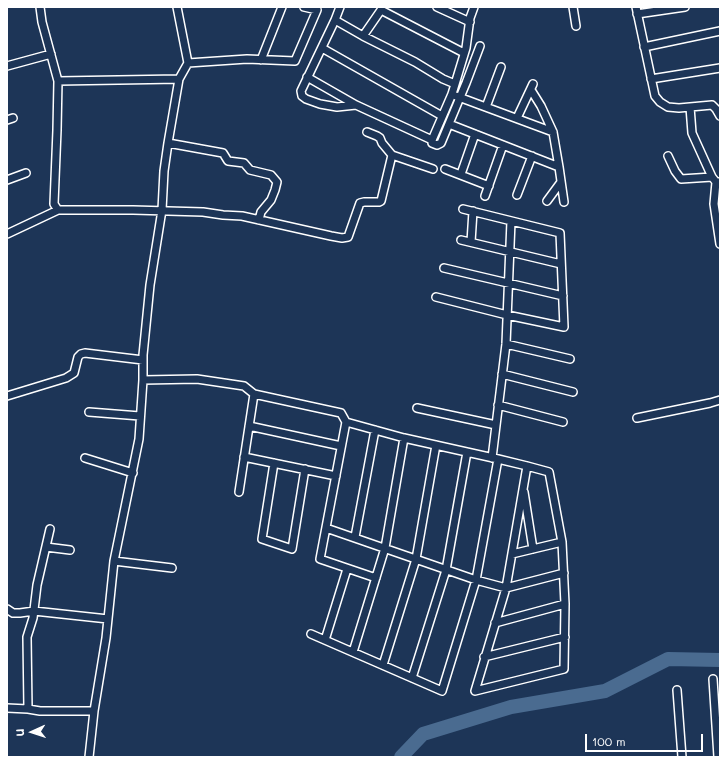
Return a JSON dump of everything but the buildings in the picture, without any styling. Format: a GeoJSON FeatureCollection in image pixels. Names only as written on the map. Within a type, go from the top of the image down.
{"type":"FeatureCollection","features":[{"type":"Feature","properties":{"kind":"street"},"geometry":{"type":"LineString","coordinates":[[40,7],[42,22],[58,81],[54,204],[58,210]]}},
{"type":"Feature","properties":{"kind":"street"},"geometry":{"type":"LineString","coordinates":[[89,757],[94,711],[108,619],[114,561],[133,473],[138,439],[150,285],[162,210],[164,171],[179,79],[188,63],[177,7]]}},
{"type":"Feature","properties":{"kind":"street"},"geometry":{"type":"LineString","coordinates":[[261,60],[282,7]]}},
{"type":"Feature","properties":{"kind":"street"},"geometry":{"type":"LineString","coordinates":[[188,63],[247,59],[295,61],[317,10],[304,7]]}},
{"type":"Feature","properties":{"kind":"street"},"geometry":{"type":"LineString","coordinates":[[340,7],[301,91],[302,96],[306,99],[320,104],[337,106],[356,105]]}},
{"type":"Feature","properties":{"kind":"street"},"geometry":{"type":"LineString","coordinates":[[437,7],[470,22]]}},
{"type":"Feature","properties":{"kind":"street"},"geometry":{"type":"LineString","coordinates":[[432,140],[452,94],[466,48],[474,7]]}},
{"type":"Feature","properties":{"kind":"street"},"geometry":{"type":"LineString","coordinates":[[573,7],[576,26]]}},
{"type":"Feature","properties":{"kind":"street"},"geometry":{"type":"LineString","coordinates":[[685,7],[636,10],[655,96],[660,102],[668,107],[712,105],[720,116]]}},
{"type":"Feature","properties":{"kind":"street"},"geometry":{"type":"LineString","coordinates":[[364,36],[383,8],[464,53]]}},
{"type":"Feature","properties":{"kind":"street"},"geometry":{"type":"LineString","coordinates":[[335,20],[387,47],[443,79],[455,84]]}},
{"type":"Feature","properties":{"kind":"street"},"geometry":{"type":"LineString","coordinates":[[644,47],[720,31]]}},
{"type":"Feature","properties":{"kind":"street"},"geometry":{"type":"LineString","coordinates":[[307,77],[356,105],[432,140],[432,143],[437,145],[441,143],[480,46]]}},
{"type":"Feature","properties":{"kind":"street"},"geometry":{"type":"LineString","coordinates":[[322,48],[442,116]]}},
{"type":"Feature","properties":{"kind":"street"},"geometry":{"type":"LineString","coordinates":[[7,66],[51,54]]}},
{"type":"Feature","properties":{"kind":"street"},"geometry":{"type":"LineString","coordinates":[[486,107],[501,67]]}},
{"type":"Feature","properties":{"kind":"street"},"geometry":{"type":"LineString","coordinates":[[651,79],[720,68]]}},
{"type":"Feature","properties":{"kind":"street"},"geometry":{"type":"LineString","coordinates":[[58,81],[179,79]]}},
{"type":"Feature","properties":{"kind":"street"},"geometry":{"type":"LineString","coordinates":[[517,118],[532,87],[553,132],[564,202]]}},
{"type":"Feature","properties":{"kind":"street"},"geometry":{"type":"LineString","coordinates":[[452,94],[553,132]]}},
{"type":"Feature","properties":{"kind":"street"},"geometry":{"type":"LineString","coordinates":[[690,107],[692,133],[716,180],[717,192],[714,204],[720,244]]}},
{"type":"Feature","properties":{"kind":"street"},"geometry":{"type":"LineString","coordinates":[[449,124],[558,167]]}},
{"type":"Feature","properties":{"kind":"street"},"geometry":{"type":"LineString","coordinates":[[367,132],[380,138],[382,144],[392,155],[433,169]]}},
{"type":"Feature","properties":{"kind":"street"},"geometry":{"type":"LineString","coordinates":[[461,174],[475,134]]}},
{"type":"Feature","properties":{"kind":"street"},"geometry":{"type":"LineString","coordinates":[[168,143],[223,153],[228,161],[244,163],[250,170],[271,175],[277,182],[275,190],[271,200],[261,212],[259,220]]}},
{"type":"Feature","properties":{"kind":"street"},"geometry":{"type":"LineString","coordinates":[[485,196],[503,145]]}},
{"type":"Feature","properties":{"kind":"street"},"geometry":{"type":"LineString","coordinates":[[7,234],[58,210],[162,210],[242,216],[331,236],[342,238],[348,237],[360,203],[381,201],[392,155]]}},
{"type":"Feature","properties":{"kind":"street"},"geometry":{"type":"LineString","coordinates":[[517,195],[532,156]]}},
{"type":"Feature","properties":{"kind":"street"},"geometry":{"type":"LineString","coordinates":[[668,156],[675,171],[681,179],[716,180]]}},
{"type":"Feature","properties":{"kind":"street"},"geometry":{"type":"LineString","coordinates":[[445,169],[489,186]]}},
{"type":"Feature","properties":{"kind":"street"},"geometry":{"type":"LineString","coordinates":[[7,180],[26,173]]}},
{"type":"Feature","properties":{"kind":"street"},"geometry":{"type":"LineString","coordinates":[[548,201],[561,182]]}},
{"type":"Feature","properties":{"kind":"street"},"geometry":{"type":"LineString","coordinates":[[436,297],[507,315],[564,327],[560,233],[463,209]]}},
{"type":"Feature","properties":{"kind":"street"},"geometry":{"type":"LineString","coordinates":[[471,242],[473,212]]}},
{"type":"Feature","properties":{"kind":"street"},"geometry":{"type":"LineString","coordinates":[[311,634],[442,691],[476,580],[495,459],[496,425],[506,344],[511,221]]}},
{"type":"Feature","properties":{"kind":"street"},"geometry":{"type":"LineString","coordinates":[[462,240],[561,264]]}},
{"type":"Feature","properties":{"kind":"street"},"geometry":{"type":"LineString","coordinates":[[444,268],[563,296]]}},
{"type":"Feature","properties":{"kind":"street"},"geometry":{"type":"LineString","coordinates":[[506,344],[570,359]]}},
{"type":"Feature","properties":{"kind":"street"},"geometry":{"type":"LineString","coordinates":[[7,396],[66,378],[74,373],[78,357],[81,354],[85,353],[143,360]]}},
{"type":"Feature","properties":{"kind":"street"},"geometry":{"type":"LineString","coordinates":[[502,374],[574,392]]}},
{"type":"Feature","properties":{"kind":"street"},"geometry":{"type":"LineString","coordinates":[[143,380],[197,379],[244,386],[254,394],[341,413],[346,422],[320,559],[376,578]]}},
{"type":"Feature","properties":{"kind":"street"},"geometry":{"type":"LineString","coordinates":[[239,492],[254,394]]}},
{"type":"Feature","properties":{"kind":"street"},"geometry":{"type":"LineString","coordinates":[[637,418],[720,400]]}},
{"type":"Feature","properties":{"kind":"street"},"geometry":{"type":"LineString","coordinates":[[498,406],[563,422]]}},
{"type":"Feature","properties":{"kind":"street"},"geometry":{"type":"LineString","coordinates":[[417,408],[496,425]]}},
{"type":"Feature","properties":{"kind":"street"},"geometry":{"type":"LineString","coordinates":[[89,412],[140,416]]}},
{"type":"Feature","properties":{"kind":"street"},"geometry":{"type":"LineString","coordinates":[[346,422],[404,438],[527,466],[549,472],[562,542],[565,604],[564,669],[474,691],[506,588],[527,466]]}},
{"type":"Feature","properties":{"kind":"street"},"geometry":{"type":"LineString","coordinates":[[249,426],[341,446]]}},
{"type":"Feature","properties":{"kind":"street"},"geometry":{"type":"LineString","coordinates":[[354,537],[375,430]]}},
{"type":"Feature","properties":{"kind":"street"},"geometry":{"type":"LineString","coordinates":[[353,652],[385,548],[404,438]]}},
{"type":"Feature","properties":{"kind":"street"},"geometry":{"type":"LineString","coordinates":[[384,665],[416,559],[436,445]]}},
{"type":"Feature","properties":{"kind":"street"},"geometry":{"type":"LineString","coordinates":[[412,678],[446,570],[467,452]]}},
{"type":"Feature","properties":{"kind":"street"},"geometry":{"type":"LineString","coordinates":[[244,457],[336,476]]}},
{"type":"Feature","properties":{"kind":"street"},"geometry":{"type":"LineString","coordinates":[[85,458],[133,473]]}},
{"type":"Feature","properties":{"kind":"street"},"geometry":{"type":"LineString","coordinates":[[274,463],[262,539],[292,549],[305,470]]}},
{"type":"Feature","properties":{"kind":"street"},"geometry":{"type":"LineString","coordinates":[[523,486],[533,549]]}},
{"type":"Feature","properties":{"kind":"street"},"geometry":{"type":"LineString","coordinates":[[326,528],[446,570],[506,588],[564,573]]}},
{"type":"Feature","properties":{"kind":"street"},"geometry":{"type":"LineString","coordinates":[[28,709],[27,637],[33,618],[37,585],[50,529]]}},
{"type":"Feature","properties":{"kind":"street"},"geometry":{"type":"LineString","coordinates":[[512,554],[562,542]]}},
{"type":"Feature","properties":{"kind":"street"},"geometry":{"type":"LineString","coordinates":[[46,547],[70,550]]}},
{"type":"Feature","properties":{"kind":"street"},"geometry":{"type":"LineString","coordinates":[[114,561],[172,568]]}},
{"type":"Feature","properties":{"kind":"street"},"geometry":{"type":"LineString","coordinates":[[325,640],[347,569]]}},
{"type":"Feature","properties":{"kind":"street"},"geometry":{"type":"LineString","coordinates":[[495,623],[565,604]]}},
{"type":"Feature","properties":{"kind":"street"},"geometry":{"type":"LineString","coordinates":[[7,609],[13,613],[34,612],[108,619]]}},
{"type":"Feature","properties":{"kind":"street"},"geometry":{"type":"LineString","coordinates":[[484,658],[565,637]]}},
{"type":"Feature","properties":{"kind":"street"},"geometry":{"type":"LineString","coordinates":[[713,679],[718,757]]}},
{"type":"Feature","properties":{"kind":"street"},"geometry":{"type":"LineString","coordinates":[[678,690],[682,757]]}},
{"type":"Feature","properties":{"kind":"street"},"geometry":{"type":"LineString","coordinates":[[7,708],[40,711],[94,711]]}},
{"type":"Feature","properties":{"kind":"waterway"},"geometry":{"type":"LineString","coordinates":[[401,757],[423,734],[511,707],[605,691],[668,659],[720,660]]}}]}
